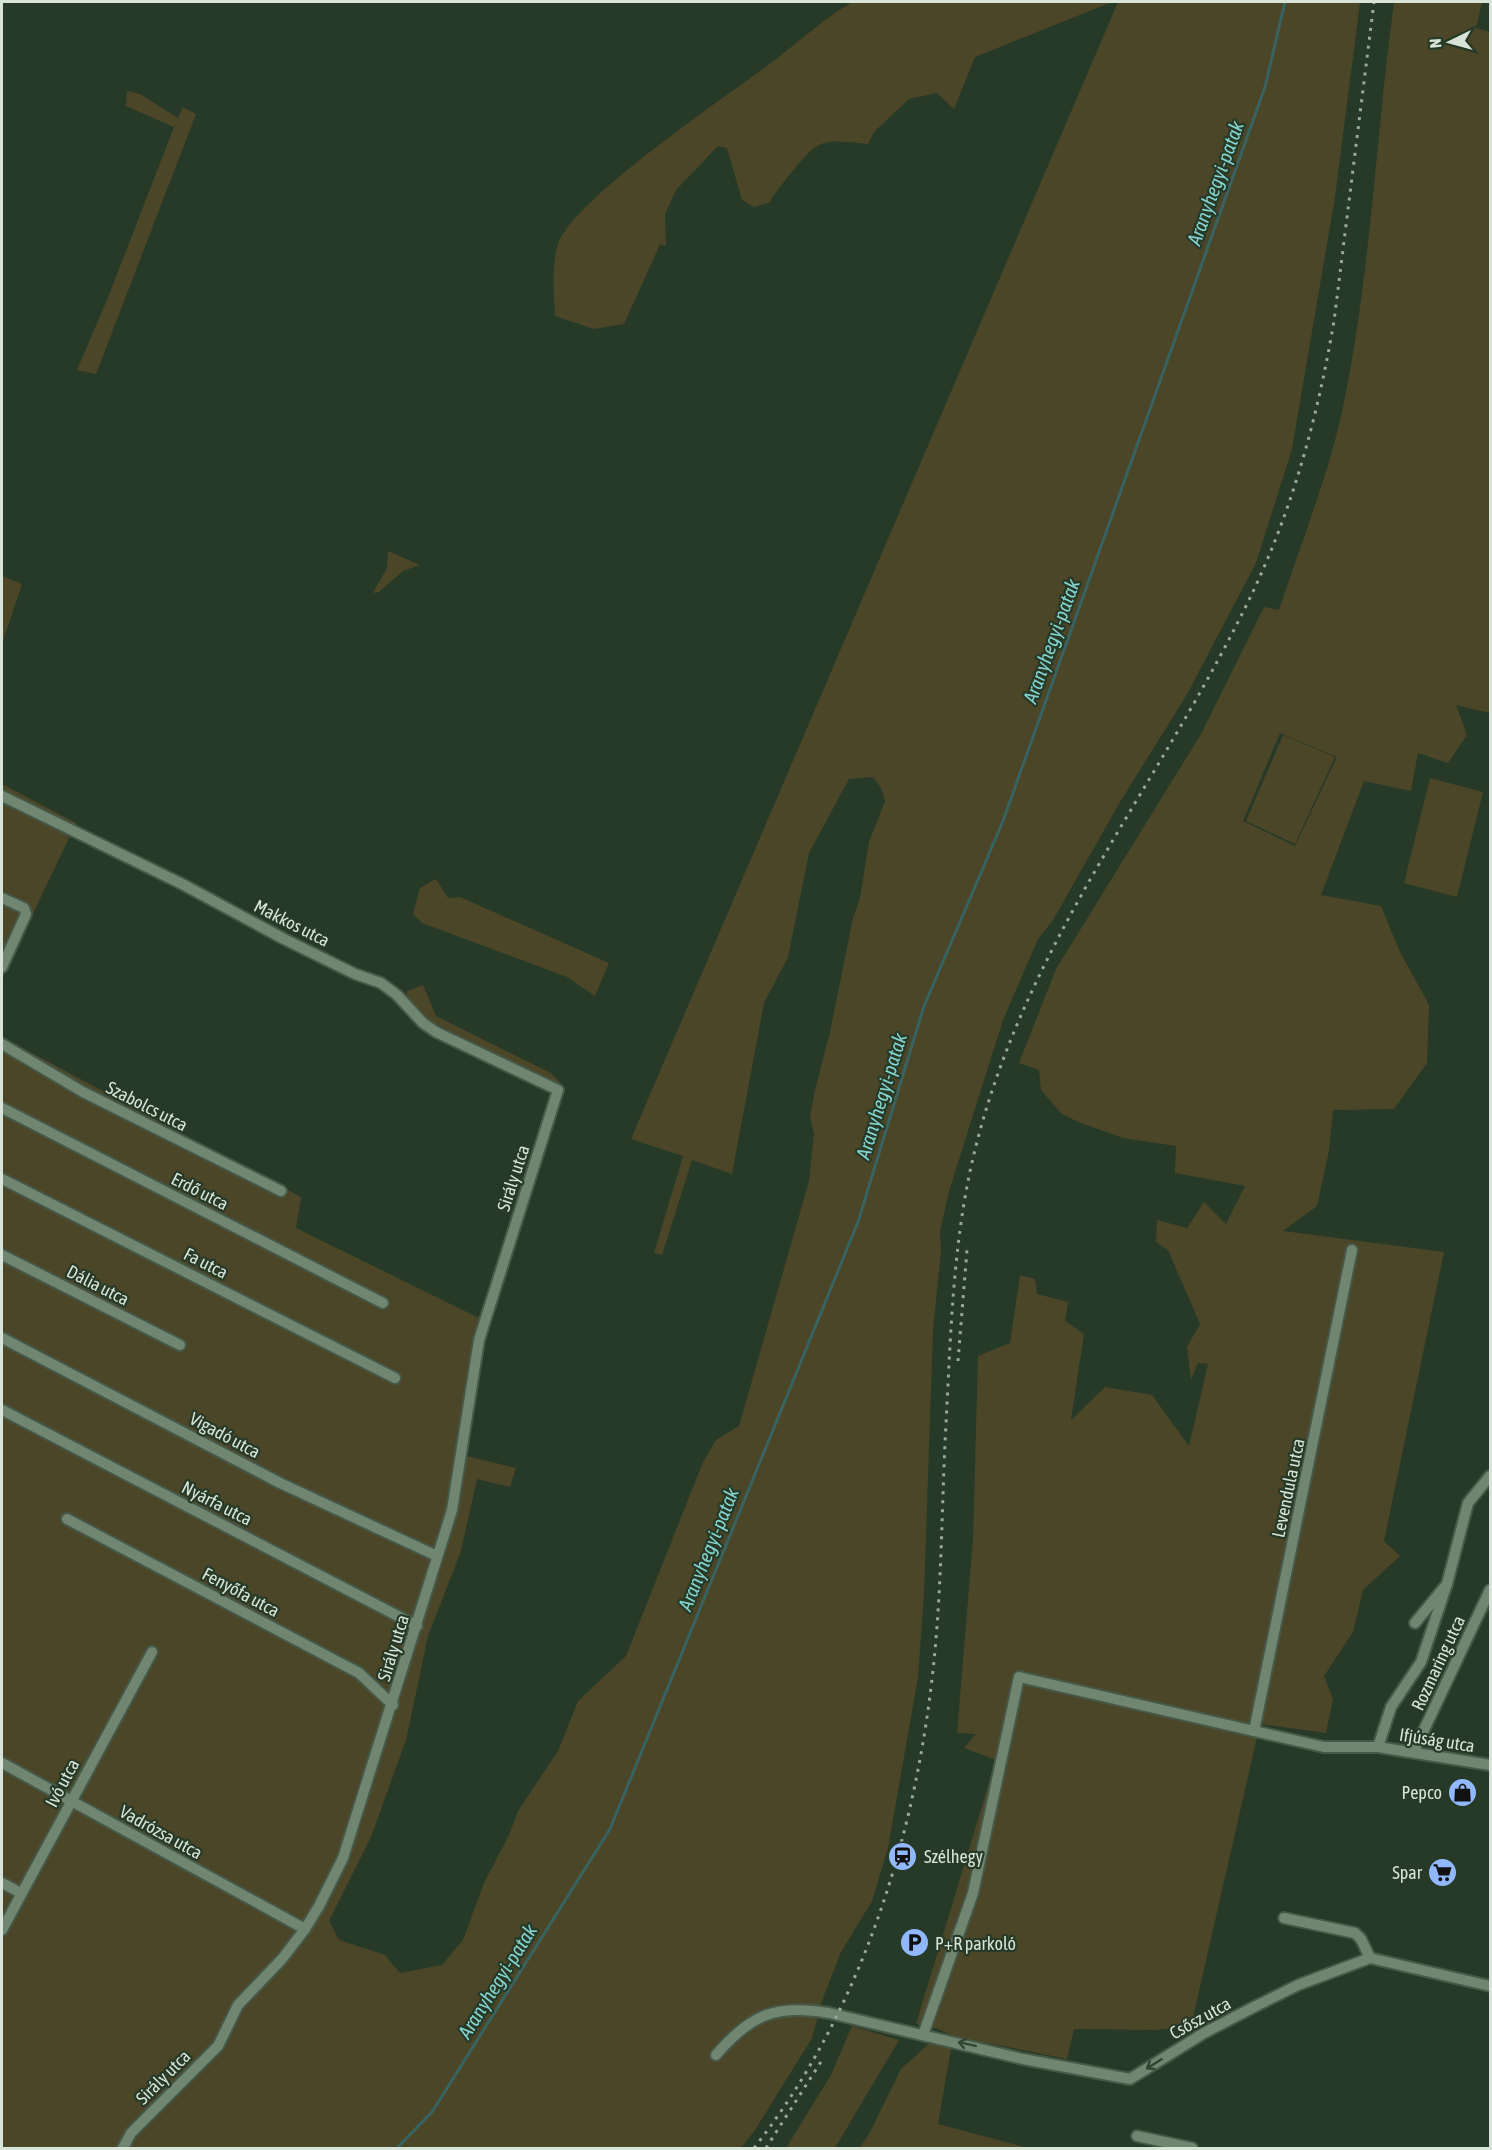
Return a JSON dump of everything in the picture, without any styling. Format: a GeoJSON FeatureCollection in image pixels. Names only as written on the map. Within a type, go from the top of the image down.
{"type":"FeatureCollection","features":[{"type":"Feature","properties":{"kind":"street","name":"Makkos utca"},"geometry":{"type":"LineString","coordinates":[[2,796],[184,885],[284,939],[355,974],[381,983],[397,995],[423,1023],[436,1032],[558,1090]]}},
{"type":"Feature","properties":{"kind":"street"},"geometry":{"type":"LineString","coordinates":[[2,898],[24,908],[26,914],[2,968]]}},
{"type":"Feature","properties":{"kind":"street","name":"Szabolcs utca"},"geometry":{"type":"LineString","coordinates":[[2,1044],[83,1092],[281,1191]]}},
{"type":"Feature","properties":{"kind":"street","name":"Sirály utca"},"geometry":{"type":"LineString","coordinates":[[123,2148],[131,2133],[218,2046],[238,2005],[282,1959],[305,1929],[343,1858],[393,1705],[452,1510],[479,1340],[558,1090]]}},
{"type":"Feature","properties":{"kind":"street","name":"Erdő utca"},"geometry":{"type":"LineString","coordinates":[[2,1108],[383,1303]]}},
{"type":"Feature","properties":{"kind":"street","name":"Fa utca"},"geometry":{"type":"LineString","coordinates":[[2,1179],[395,1378]]}},
{"type":"Feature","properties":{"kind":"street","name":"Levendula utca"},"geometry":{"type":"LineString","coordinates":[[1254,1731],[1352,1250]]}},
{"type":"Feature","properties":{"kind":"street","name":"Dália utca"},"geometry":{"type":"LineString","coordinates":[[2,1255],[180,1345]]}},
{"type":"Feature","properties":{"kind":"street","name":"Vigadó utca"},"geometry":{"type":"LineString","coordinates":[[2,1338],[280,1483],[437,1556]]}},
{"type":"Feature","properties":{"kind":"street","name":"Nyárfa utca"},"geometry":{"type":"LineString","coordinates":[[2,1410],[417,1626]]}},
{"type":"Feature","properties":{"kind":"street","name":"Rozmaring utca"},"geometry":{"type":"LineString","coordinates":[[1378,1747],[1391,1707],[1421,1662],[1447,1584],[1468,1503],[1491,1476]]}},
{"type":"Feature","properties":{"kind":"street","name":"Fenyőfa utca"},"geometry":{"type":"LineString","coordinates":[[67,1519],[359,1673],[393,1705]]}},
{"type":"Feature","properties":{"kind":"street","name":"Rozmaring utca"},"geometry":{"type":"LineString","coordinates":[[1415,1623],[1447,1584]]}},
{"type":"Feature","properties":{"kind":"street","name":"Rozmaring utca"},"geometry":{"type":"LineString","coordinates":[[1414,1751],[1491,1590]]}},
{"type":"Feature","properties":{"kind":"street","name":"Ivó utca"},"geometry":{"type":"LineString","coordinates":[[2,1930],[152,1652]]}},
{"type":"Feature","properties":{"kind":"street","name":"Ifjúság utca"},"geometry":{"type":"LineString","coordinates":[[924,2035],[973,1893],[1019,1677],[1324,1747],[1378,1747],[1491,1765]]}},
{"type":"Feature","properties":{"kind":"street","name":"Vadrózsa utca"},"geometry":{"type":"LineString","coordinates":[[2,1763],[305,1929]]}},
{"type":"Feature","properties":{"kind":"street"},"geometry":{"type":"LineString","coordinates":[[2,1883],[21,1893]]}},
{"type":"Feature","properties":{"kind":"street"},"geometry":{"type":"LineString","coordinates":[[1284,1918],[1355,1933],[1371,1958],[1491,1986]]}},
{"type":"Feature","properties":{"kind":"street","name":"Csősz utca"},"geometry":{"type":"LineString","coordinates":[[716,2055],[733,2035],[753,2020],[786,2009],[829,2013],[1023,2059],[1130,2079],[1204,2033],[1299,1985],[1371,1958]]}},
{"type":"Feature","properties":{"kind":"street"},"geometry":{"type":"LineString","coordinates":[[1137,2136],[1192,2148]]}},
{"type":"Feature","properties":{"kind":"shaded area"},"geometry":{"type":"Polygon","coordinates":[[[852,2],[1112,2],[975,57],[954,109],[937,93],[909,99],[874,132],[868,144],[835,142],[817,146],[784,181],[769,203],[754,207],[742,200],[727,148],[718,146],[676,190],[665,214],[666,246],[660,244],[624,324],[594,329],[555,316],[554,271],[558,244],[570,225],[592,201],[654,148],[852,2]]]}},
{"type":"Feature","properties":{"kind":"shaded area"},"geometry":{"type":"Polygon","coordinates":[[[1118,2],[1360,2],[1335,197],[1292,449],[1256,563],[1186,696],[1120,802],[1053,920],[1038,939],[1003,1020],[949,1191],[940,1232],[941,1252],[933,1330],[924,1594],[918,1677],[888,1848],[872,1901],[841,1952],[822,2001],[812,2038],[755,2130],[741,2148],[2,2148],[2,1037],[301,1197],[296,1228],[485,1321],[462,1455],[516,1468],[510,1487],[477,1479],[461,1551],[428,1636],[406,1740],[371,1837],[329,1921],[339,1940],[385,1955],[400,1973],[442,1965],[463,1940],[484,1883],[509,1835],[518,1811],[558,1751],[578,1701],[626,1656],[703,1462],[716,1440],[739,1426],[809,1181],[814,1134],[810,1116],[815,1090],[830,1032],[853,918],[860,898],[869,842],[885,801],[881,788],[873,777],[849,779],[809,853],[788,957],[764,1003],[732,1174],[692,1160],[662,1255],[654,1253],[683,1156],[631,1139],[1118,2]]]}},
{"type":"Feature","properties":{"kind":"shaded area"},"geometry":{"type":"Polygon","coordinates":[[[1394,2],[1482,2],[1476,28],[1490,32],[1490,713],[1456,705],[1467,735],[1448,763],[1418,753],[1411,791],[1364,781],[1321,895],[1381,906],[1399,950],[1429,1005],[1427,1063],[1394,1109],[1333,1110],[1329,1151],[1317,1206],[1283,1231],[1444,1252],[1384,1541],[1400,1556],[1363,1590],[1353,1632],[1324,1676],[1333,1699],[1326,1733],[1260,1724],[1191,2026],[1155,2030],[1074,2029],[1067,2059],[953,2036],[936,2028],[916,2024],[996,1760],[964,1748],[976,1734],[957,1733],[973,1540],[978,1356],[1010,1343],[1020,1275],[1035,1279],[1037,1294],[1068,1302],[1065,1321],[1084,1334],[1071,1420],[1105,1387],[1152,1395],[1189,1446],[1208,1364],[1198,1363],[1191,1380],[1187,1347],[1200,1324],[1168,1250],[1156,1242],[1157,1220],[1187,1228],[1204,1202],[1226,1224],[1245,1186],[1175,1173],[1176,1146],[1123,1138],[1078,1122],[1061,1113],[1041,1090],[1039,1070],[1019,1063],[1056,969],[1201,734],[1264,607],[1279,610],[1323,481],[1344,402],[1361,303],[1394,2]],[[1280,733],[1243,821],[1295,846],[1337,757],[1280,733]]]}},
{"type":"Feature","properties":{"kind":"shaded area"},"geometry":{"type":"Polygon","coordinates":[[[127,91],[140,94],[178,118],[183,107],[196,114],[96,374],[77,370],[109,295],[174,127],[126,106],[127,91]]]}},
{"type":"Feature","properties":{"kind":"shaded area"},"geometry":{"type":"Polygon","coordinates":[[[388,551],[420,565],[403,571],[379,592],[373,593],[387,568],[388,551]]]}},
{"type":"Feature","properties":{"kind":"shaded area"},"geometry":{"type":"Polygon","coordinates":[[[2,576],[22,584],[2,644],[2,576]]]}},
{"type":"Feature","properties":{"kind":"shaded area"},"geometry":{"type":"Polygon","coordinates":[[[1283,735],[1335,757],[1295,844],[1246,821],[1283,735]]]}},
{"type":"Feature","properties":{"kind":"shaded area"},"geometry":{"type":"Polygon","coordinates":[[[1430,778],[1483,792],[1457,897],[1404,883],[1430,778]]]}},
{"type":"Feature","properties":{"kind":"shaded area"},"geometry":{"type":"Polygon","coordinates":[[[2,784],[76,823],[2,979],[2,784]]]}},
{"type":"Feature","properties":{"kind":"shaded area"},"geometry":{"type":"Polygon","coordinates":[[[436,879],[448,898],[460,897],[609,963],[595,996],[567,977],[422,923],[413,914],[420,888],[436,879]]]}},
{"type":"Feature","properties":{"kind":"shaded area"},"geometry":{"type":"Polygon","coordinates":[[[423,985],[436,1016],[551,1073],[561,1083],[558,1090],[420,1015],[407,997],[407,991],[423,985]]]}},
{"type":"Feature","properties":{"kind":"shaded area"},"geometry":{"type":"Polygon","coordinates":[[[852,2026],[899,2040],[835,2148],[786,2148],[831,2075],[852,2026]]]}},
{"type":"Feature","properties":{"kind":"shaded area"},"geometry":{"type":"Polygon","coordinates":[[[933,2040],[952,2043],[938,2124],[1028,2148],[859,2148],[869,2134],[901,2069],[933,2040]]]}},
{"type":"Feature","properties":{"kind":"waterway","name":"Aranyhegyi-patak"},"geometry":{"type":"LineString","coordinates":[[397,2148],[432,2112],[610,1829],[858,1222],[924,1006],[1003,821],[1265,87],[1285,2]]}},
{"type":"Feature","properties":{"kind":"railway"},"geometry":{"type":"LineString","coordinates":[[754,2148],[794,2092],[828,2033],[857,1971],[882,1907],[902,1841],[917,1774],[929,1707],[936,1639],[954,1282],[963,1211],[977,1142],[999,1069],[1028,1000],[1060,934],[1209,676],[1260,576],[1288,505],[1310,432],[1334,321],[1374,2]]}},
{"type":"Feature","properties":{"kind":"railway"},"geometry":{"type":"LineString","coordinates":[[958,1361],[967,1250]]}},
{"type":"Feature","properties":{"kind":"railway"},"geometry":{"type":"LineString","coordinates":[[766,2148],[824,2057]]}},
{"type":"Feature","properties":{"kind":"place","name":"Pepco"},"geometry":{"type":"Point","coordinates":[1463,1792]}},
{"type":"Feature","properties":{"kind":"place","name":"Szélhegy"},"geometry":{"type":"Point","coordinates":[903,1856]}},
{"type":"Feature","properties":{"kind":"place","name":"Spar"},"geometry":{"type":"Point","coordinates":[1443,1872]}},
{"type":"Feature","properties":{"kind":"place","name":"P+R parkoló"},"geometry":{"type":"Point","coordinates":[914,1943]}}]}
